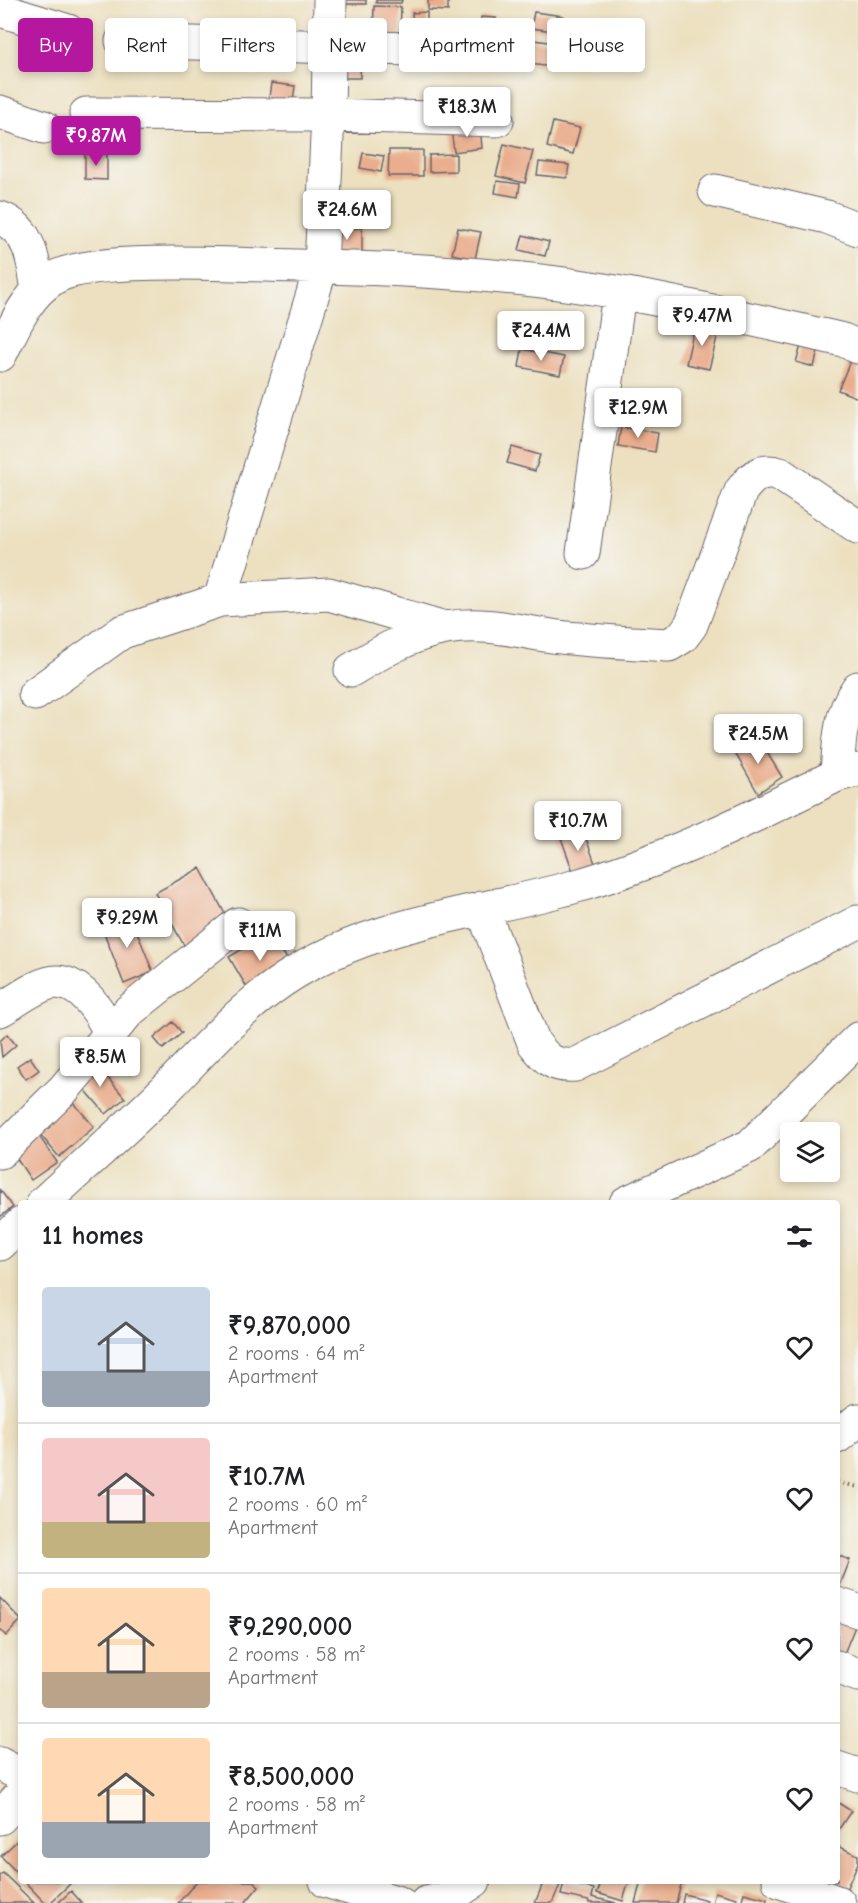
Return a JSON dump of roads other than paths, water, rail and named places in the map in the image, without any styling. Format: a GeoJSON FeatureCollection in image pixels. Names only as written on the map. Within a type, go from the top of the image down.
{"type":"FeatureCollection","features":[{"type":"Feature","properties":{"kind":"street"},"geometry":{"type":"LineString","coordinates":[[330,0],[330,18]]}},
{"type":"Feature","properties":{"kind":"street"},"geometry":{"type":"LineString","coordinates":[[1,12],[21,18]]}},
{"type":"Feature","properties":{"kind":"street"},"geometry":{"type":"LineString","coordinates":[[188,43],[308,45]]}},
{"type":"Feature","properties":{"kind":"street"},"geometry":{"type":"LineString","coordinates":[[220,600],[321,267],[329,72]]}},
{"type":"Feature","properties":{"kind":"street"},"geometry":{"type":"LineString","coordinates":[[0,112],[44,127]]}},
{"type":"Feature","properties":{"kind":"street"},"geometry":{"type":"LineString","coordinates":[[86,114],[328,115],[497,120]]}},
{"type":"Feature","properties":{"kind":"street"},"geometry":{"type":"LineString","coordinates":[[715,190],[827,217],[858,229]]}},
{"type":"Feature","properties":{"kind":"street"},"geometry":{"type":"LineString","coordinates":[[0,218],[18,229],[27,242],[34,262],[38,291]]}},
{"type":"Feature","properties":{"kind":"street"},"geometry":{"type":"LineString","coordinates":[[0,355],[23,309],[38,291],[55,277],[85,269],[166,262],[416,270],[572,285],[736,316],[843,340],[858,347]]}},
{"type":"Feature","properties":{"kind":"street"},"geometry":{"type":"LineString","coordinates":[[583,553],[619,294]]}},
{"type":"Feature","properties":{"kind":"street"},"geometry":{"type":"LineString","coordinates":[[351,670],[398,643],[445,628],[477,625],[500,626],[559,636],[669,645],[676,643],[691,625],[741,491],[757,474],[765,471],[780,474],[858,527]]}},
{"type":"Feature","properties":{"kind":"street"},"geometry":{"type":"LineString","coordinates":[[35,694],[122,632],[220,600],[328,594],[445,628]]}},
{"type":"Feature","properties":{"kind":"street"},"geometry":{"type":"LineString","coordinates":[[46,1200],[171,1083],[211,1040],[260,998],[296,972],[368,936],[573,887],[658,859],[847,772],[840,727],[848,703],[858,688]]}},
{"type":"Feature","properties":{"kind":"street"},"geometry":{"type":"LineString","coordinates":[[482,908],[534,1043],[547,1060],[561,1067],[575,1065],[858,922]]}},
{"type":"Feature","properties":{"kind":"street"},"geometry":{"type":"LineString","coordinates":[[0,1152],[64,1089],[129,1011],[238,924]]}},
{"type":"Feature","properties":{"kind":"street"},"geometry":{"type":"LineString","coordinates":[[0,1010],[40,987],[58,982],[77,989],[99,1011],[110,1032]]}},
{"type":"Feature","properties":{"kind":"street"},"geometry":{"type":"LineString","coordinates":[[633,1200],[750,1146],[858,1039]]}},
{"type":"Feature","properties":{"kind":"street"},"geometry":{"type":"LineString","coordinates":[[0,1244],[18,1227]]}},
{"type":"Feature","properties":{"kind":"street"},"geometry":{"type":"LineString","coordinates":[[840,1435],[858,1420]]}},
{"type":"Feature","properties":{"kind":"street"},"geometry":{"type":"LineString","coordinates":[[840,1605],[858,1611]]}},
{"type":"Feature","properties":{"kind":"street"},"geometry":{"type":"LineString","coordinates":[[840,1667],[858,1675]]}},
{"type":"Feature","properties":{"kind":"street"},"geometry":{"type":"LineString","coordinates":[[0,1764],[18,1774]]}},
{"type":"Feature","properties":{"kind":"street"},"geometry":{"type":"LineString","coordinates":[[840,1769],[858,1775]]}},
{"type":"Feature","properties":{"kind":"street"},"geometry":{"type":"LineString","coordinates":[[0,1818],[18,1798]]}},
{"type":"Feature","properties":{"kind":"street"},"geometry":{"type":"LineString","coordinates":[[336,1884],[399,1903]]}},
{"type":"Feature","properties":{"kind":"street"},"geometry":{"type":"LineString","coordinates":[[426,1903],[447,1899],[470,1884]]}},
{"type":"Feature","properties":{"kind":"street"},"geometry":{"type":"LineString","coordinates":[[787,1884],[839,1903]]}}]}
